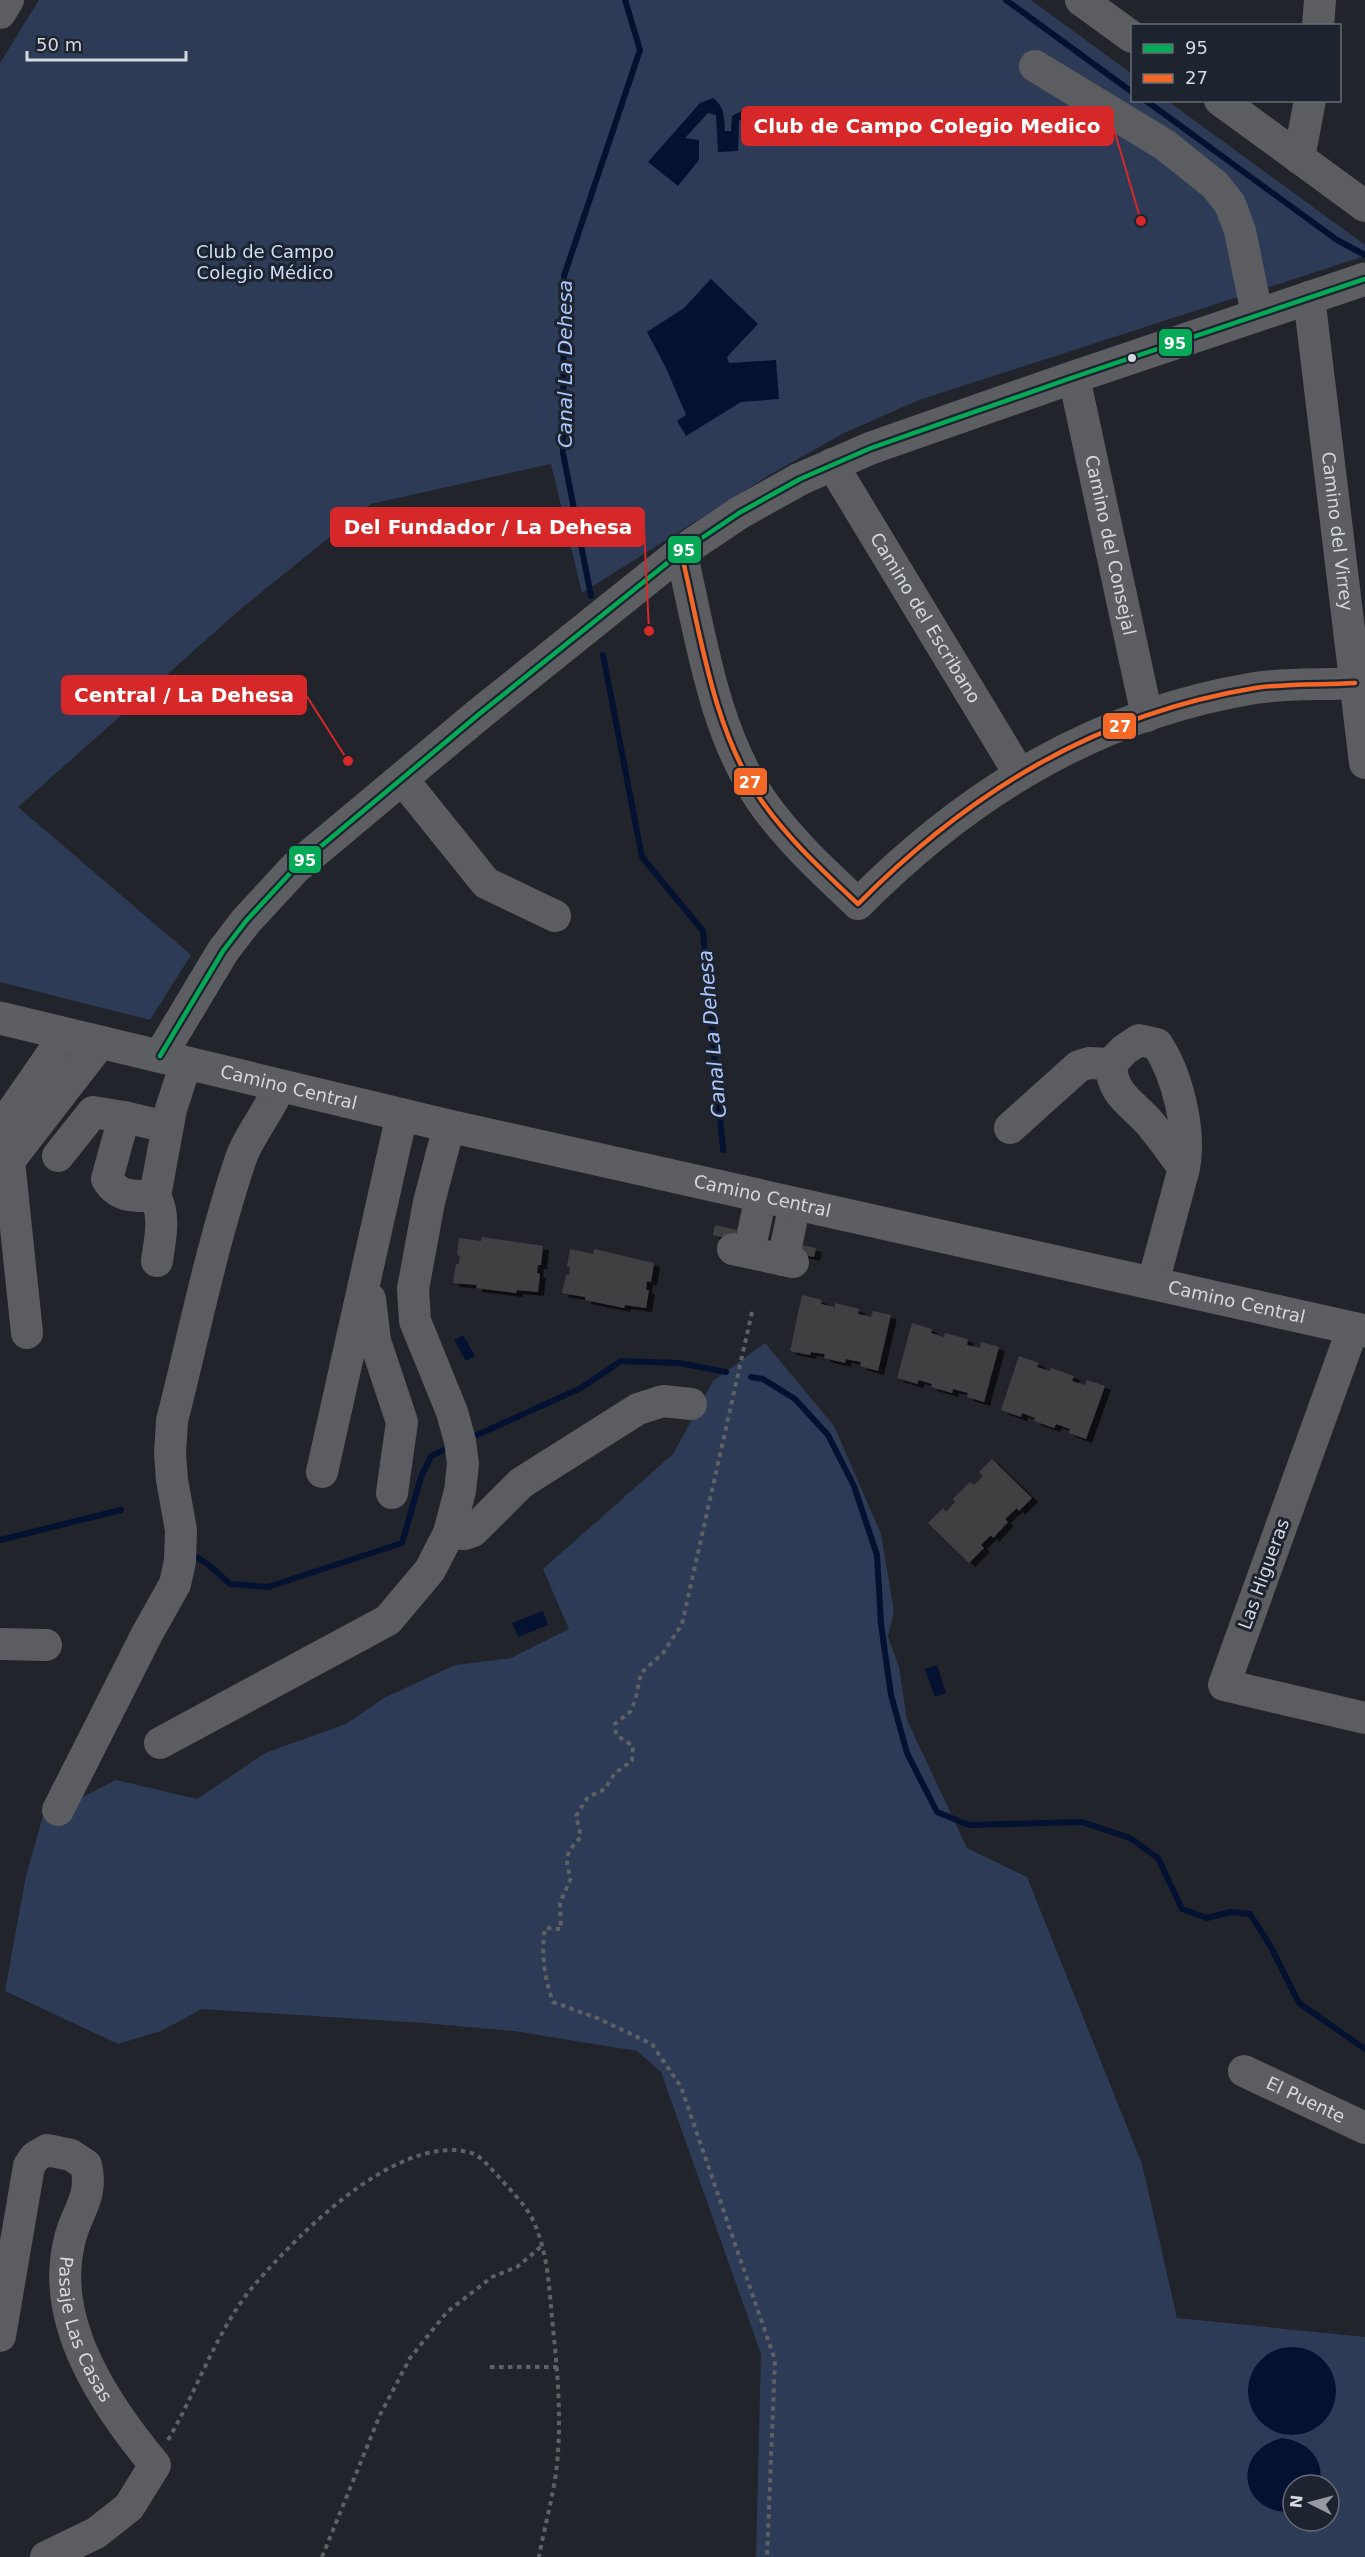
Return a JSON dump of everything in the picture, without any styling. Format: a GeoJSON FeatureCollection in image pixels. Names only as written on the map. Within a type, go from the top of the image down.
{"type":"FeatureCollection","features":[{"type":"Feature","properties":{"kind":"main road"},"geometry":{"type":"LineString","coordinates":[[173,1060],[223,951],[269,894],[309,856],[403,780],[478,715],[681,552],[738,513],[832,464],[1074,377],[1365,279]]}},
{"type":"Feature","properties":{"kind":"main road","name":"Camino Central"},"geometry":{"type":"LineString","coordinates":[[0,1018],[449,1126],[1359,1329]]}},
{"type":"Feature","properties":{"kind":"street"},"geometry":{"type":"LineString","coordinates":[[0,13],[8,0]]}},
{"type":"Feature","properties":{"kind":"street"},"geometry":{"type":"LineString","coordinates":[[1081,0],[1131,36]]}},
{"type":"Feature","properties":{"kind":"street"},"geometry":{"type":"LineString","coordinates":[[1317,24],[1320,0]]}},
{"type":"Feature","properties":{"kind":"street"},"geometry":{"type":"LineString","coordinates":[[1035,66],[1166,145],[1215,185],[1230,204],[1240,231],[1257,314]]}},
{"type":"Feature","properties":{"kind":"street"},"geometry":{"type":"LineString","coordinates":[[1223,102],[1365,206]]}},
{"type":"Feature","properties":{"kind":"street"},"geometry":{"type":"LineString","coordinates":[[1299,158],[1310,102]]}},
{"type":"Feature","properties":{"kind":"street","name":"Camino del Virrey"},"geometry":{"type":"LineString","coordinates":[[1308,297],[1365,763]]}},
{"type":"Feature","properties":{"kind":"street","name":"Camino del Consejal"},"geometry":{"type":"LineString","coordinates":[[1074,377],[1147,716]]}},
{"type":"Feature","properties":{"kind":"street","name":"Camino del Escribano"},"geometry":{"type":"LineString","coordinates":[[832,464],[1019,773]]}},
{"type":"Feature","properties":{"kind":"street"},"geometry":{"type":"LineString","coordinates":[[681,552],[719,710],[745,772],[761,799],[799,848],[858,904],[924,841],[956,815],[1019,773],[1095,736],[1183,704],[1258,688],[1355,683]]}},
{"type":"Feature","properties":{"kind":"street"},"geometry":{"type":"LineString","coordinates":[[403,780],[486,883],[555,916]]}},
{"type":"Feature","properties":{"kind":"street"},"geometry":{"type":"LineString","coordinates":[[0,1125],[9,1116],[66,1034]]}},
{"type":"Feature","properties":{"kind":"street"},"geometry":{"type":"LineString","coordinates":[[1153,1283],[1184,1168],[1187,1150],[1179,1094],[1167,1060],[1157,1044],[1139,1040],[1124,1050],[1111,1064],[1112,1078],[1121,1096],[1151,1124],[1184,1168]]}},
{"type":"Feature","properties":{"kind":"street"},"geometry":{"type":"LineString","coordinates":[[27,1333],[3,1156],[101,1042]]}},
{"type":"Feature","properties":{"kind":"street"},"geometry":{"type":"LineString","coordinates":[[157,1261],[162,1221],[161,1208],[155,1196],[167,1127],[173,1060]]}},
{"type":"Feature","properties":{"kind":"street"},"geometry":{"type":"LineString","coordinates":[[1010,1128],[1079,1066],[1089,1063],[1111,1064]]}},
{"type":"Feature","properties":{"kind":"street"},"geometry":{"type":"LineString","coordinates":[[58,1810],[147,1634],[175,1584],[180,1561],[181,1530],[171,1480],[172,1421],[226,1208],[242,1155],[272,1105],[280,1085]]}},
{"type":"Feature","properties":{"kind":"street"},"geometry":{"type":"LineString","coordinates":[[58,1156],[93,1112],[167,1127]]}},
{"type":"Feature","properties":{"kind":"street"},"geometry":{"type":"LineString","coordinates":[[322,1472],[402,1114]]}},
{"type":"Feature","properties":{"kind":"street"},"geometry":{"type":"LineString","coordinates":[[124,1117],[107,1179],[114,1190],[127,1195],[155,1196]]}},
{"type":"Feature","properties":{"kind":"street"},"geometry":{"type":"LineString","coordinates":[[160,1743],[388,1620],[430,1569],[449,1533],[460,1491],[463,1464],[460,1441],[452,1412],[415,1321],[413,1289],[429,1202],[449,1126]]}},
{"type":"Feature","properties":{"kind":"street"},"geometry":{"type":"LineString","coordinates":[[761,1196],[741,1250],[788,1261],[795,1204]]}},
{"type":"Feature","properties":{"kind":"street"},"geometry":{"type":"LineString","coordinates":[[367,1275],[375,1341],[402,1422],[392,1493]]}},
{"type":"Feature","properties":{"kind":"street","name":"Las Higueras"},"geometry":{"type":"LineString","coordinates":[[1359,1329],[1224,1685],[1365,1718]]}},
{"type":"Feature","properties":{"kind":"street"},"geometry":{"type":"LineString","coordinates":[[449,1533],[473,1532],[521,1483],[638,1409],[663,1401],[691,1404]]}},
{"type":"Feature","properties":{"kind":"street"},"geometry":{"type":"LineString","coordinates":[[0,1644],[46,1645]]}},
{"type":"Feature","properties":{"kind":"street","name":"El Puente"},"geometry":{"type":"LineString","coordinates":[[1244,2071],[1365,2128]]}},
{"type":"Feature","properties":{"kind":"street","name":"Pasaje Las Casas"},"geometry":{"type":"LineString","coordinates":[[0,2336],[29,2166],[35,2157],[47,2150],[71,2155],[86,2165],[89,2180],[87,2198],[69,2242],[66,2279],[71,2316],[83,2352],[110,2406],[155,2465]]}},
{"type":"Feature","properties":{"kind":"street"},"geometry":{"type":"LineString","coordinates":[[46,2557],[96,2533],[129,2507],[155,2465]]}},
{"type":"Feature","properties":{"kind":"path"},"geometry":{"type":"LineString","coordinates":[[752,1312],[682,1624],[663,1653],[641,1673],[635,1701],[630,1712],[615,1724],[616,1735],[633,1746],[632,1761],[615,1773],[605,1789],[588,1797],[576,1816],[580,1837],[571,1846],[566,1863],[571,1878],[560,1903],[561,1929],[545,1928],[542,1948],[544,1975],[553,2002],[597,2018],[652,2044],[681,2086],[775,2360],[767,2557]]}},
{"type":"Feature","properties":{"kind":"path"},"geometry":{"type":"LineString","coordinates":[[155,2465],[225,2329],[255,2284],[298,2237],[348,2193],[374,2177],[411,2158],[436,2150],[463,2151],[483,2157],[531,2216],[543,2245],[548,2269],[557,2367],[556,2472],[538,2557]]}},
{"type":"Feature","properties":{"kind":"path"},"geometry":{"type":"LineString","coordinates":[[321,2557],[380,2415],[410,2358],[447,2312],[492,2277],[517,2267],[543,2245]]}},
{"type":"Feature","properties":{"kind":"path"},"geometry":{"type":"LineString","coordinates":[[490,2367],[557,2367]]}},
{"type":"Feature","properties":{"kind":"green space","name":"Club de Campo Colegio Médico"},"geometry":{"type":"Polygon","coordinates":[[[39,0],[1031,0],[1131,73],[1131,102],[1169,102],[1365,245],[1365,256],[919,400],[844,433],[771,474],[582,593],[551,464],[371,504],[243,607],[18,807],[191,955],[150,1020],[0,982],[0,63],[39,0]]]}},
{"type":"Feature","properties":{"kind":"green space"},"geometry":{"type":"Polygon","coordinates":[[[765,1343],[834,1426],[881,1534],[894,1611],[888,1637],[899,1667],[907,1720],[967,1848],[1027,1877],[1142,2164],[1177,2318],[1365,2337],[1365,2557],[756,2557],[761,2354],[661,2072],[637,2051],[514,2031],[202,2009],[161,2031],[118,2044],[5,1991],[26,1876],[52,1784],[79,1799],[116,1780],[197,1799],[265,1753],[346,1724],[384,1698],[455,1665],[511,1658],[569,1629],[543,1569],[673,1454],[713,1381],[765,1343]]]}},
{"type":"Feature","properties":{"kind":"shaded area"},"geometry":{"type":"Polygon","coordinates":[[[713,98],[722,109],[725,131],[731,131],[732,116],[743,110],[751,116],[752,122],[772,125],[773,139],[766,143],[765,138],[769,134],[765,129],[759,134],[745,133],[744,121],[739,120],[738,151],[718,152],[716,115],[708,113],[685,138],[699,140],[699,160],[678,186],[648,162],[700,103],[713,98]]]}},
{"type":"Feature","properties":{"kind":"shaded area"},"geometry":{"type":"Polygon","coordinates":[[[711,279],[758,324],[727,357],[729,363],[776,360],[779,399],[741,402],[686,436],[677,421],[686,415],[666,368],[647,332],[684,308],[711,279]]]}},
{"type":"Feature","properties":{"kind":"shaded area"},"geometry":{"type":"Polygon","coordinates":[[[463,1335],[475,1356],[466,1361],[454,1340],[463,1335]]]}},
{"type":"Feature","properties":{"kind":"shaded area"},"geometry":{"type":"Polygon","coordinates":[[[543,1611],[548,1625],[518,1637],[512,1623],[543,1611]]]}},
{"type":"Feature","properties":{"kind":"shaded area"},"geometry":{"type":"Polygon","coordinates":[[[937,1665],[946,1693],[935,1697],[925,1669],[937,1665]]]}},
{"type":"Feature","properties":{"kind":"shaded area"},"geometry":{"type":"Polygon","coordinates":[[[1292,2347],[1309,2351],[1323,2360],[1332,2374],[1336,2391],[1332,2408],[1323,2422],[1309,2431],[1292,2435],[1275,2431],[1261,2422],[1252,2408],[1248,2391],[1252,2374],[1261,2360],[1275,2351],[1292,2347]]]}},
{"type":"Feature","properties":{"kind":"shaded area"},"geometry":{"type":"Polygon","coordinates":[[[1282,2438],[1299,2443],[1312,2452],[1320,2467],[1321,2473],[1281,2473],[1281,2511],[1261,2504],[1252,2493],[1248,2481],[1248,2468],[1254,2455],[1265,2445],[1282,2438]]]}},
{"type":"Feature","properties":{"kind":"building"},"geometry":{"type":"Polygon","coordinates":[[[715,1225],[737,1230],[735,1240],[713,1235],[715,1225]]]}},
{"type":"Feature","properties":{"kind":"building"},"geometry":{"type":"Polygon","coordinates":[[[482,1237],[543,1246],[541,1265],[538,1265],[537,1273],[540,1274],[538,1292],[517,1290],[516,1293],[453,1283],[456,1264],[459,1264],[460,1256],[457,1255],[459,1238],[481,1241],[482,1237]]]}},
{"type":"Feature","properties":{"kind":"building"},"geometry":{"type":"Polygon","coordinates":[[[797,1244],[816,1248],[814,1257],[795,1253],[797,1244]]]}},
{"type":"Feature","properties":{"kind":"building"},"geometry":{"type":"Polygon","coordinates":[[[570,1249],[593,1254],[594,1249],[654,1263],[651,1282],[647,1281],[646,1290],[649,1290],[646,1308],[625,1305],[624,1308],[562,1293],[566,1275],[569,1275],[570,1267],[567,1266],[570,1249]]]}},
{"type":"Feature","properties":{"kind":"building"},"geometry":{"type":"Polygon","coordinates":[[[802,1295],[822,1300],[821,1304],[835,1307],[835,1303],[859,1309],[858,1314],[871,1317],[873,1311],[891,1315],[878,1371],[860,1366],[861,1362],[846,1359],[845,1363],[824,1358],[825,1354],[811,1352],[810,1355],[790,1351],[802,1295]]]}},
{"type":"Feature","properties":{"kind":"building"},"geometry":{"type":"Polygon","coordinates":[[[912,1323],[932,1329],[931,1333],[944,1337],[945,1333],[968,1339],[967,1345],[980,1348],[981,1342],[999,1347],[984,1402],[967,1397],[968,1393],[953,1389],[952,1393],[931,1387],[932,1384],[919,1380],[917,1384],[897,1378],[912,1323]]]}},
{"type":"Feature","properties":{"kind":"building"},"geometry":{"type":"Polygon","coordinates":[[[1019,1356],[1039,1363],[1037,1367],[1050,1371],[1051,1368],[1074,1376],[1072,1381],[1085,1385],[1087,1380],[1105,1386],[1086,1439],[1069,1433],[1070,1429],[1056,1424],[1054,1428],[1034,1421],[1035,1418],[1022,1413],[1021,1417],[1001,1410],[1019,1356]]]}},
{"type":"Feature","properties":{"kind":"building"},"geometry":{"type":"Polygon","coordinates":[[[992,1459],[1032,1498],[1019,1511],[1017,1508],[1005,1519],[1008,1522],[993,1538],[991,1535],[981,1545],[984,1548],[969,1563],[928,1523],[943,1508],[946,1512],[955,1502],[953,1499],[970,1482],[974,1485],[983,1476],[979,1472],[992,1459]]]}},
{"type":"Feature","properties":{"kind":"waterway","name":"Canal La Dehesa"},"geometry":{"type":"LineString","coordinates":[[591,596],[563,453],[564,276],[640,50],[625,0]]}},
{"type":"Feature","properties":{"kind":"waterway"},"geometry":{"type":"LineString","coordinates":[[1006,0],[1131,91]]}},
{"type":"Feature","properties":{"kind":"waterway"},"geometry":{"type":"LineString","coordinates":[[1148,102],[1337,240],[1365,255]]}},
{"type":"Feature","properties":{"kind":"waterway","name":"Canal La Dehesa"},"geometry":{"type":"LineString","coordinates":[[603,655],[642,857],[703,931],[723,1150]]}},
{"type":"Feature","properties":{"kind":"waterway"},"geometry":{"type":"LineString","coordinates":[[477,1435],[581,1388],[621,1361],[679,1363],[726,1372]]}},
{"type":"Feature","properties":{"kind":"waterway"},"geometry":{"type":"LineString","coordinates":[[751,1377],[763,1379],[795,1399],[828,1435],[854,1486],[877,1555],[881,1624],[891,1695],[907,1753],[937,1812],[969,1825],[1082,1822],[1130,1838],[1158,1858],[1182,1909],[1207,1918],[1230,1912],[1250,1914],[1271,1947],[1299,2003],[1365,2049]]}},
{"type":"Feature","properties":{"kind":"waterway"},"geometry":{"type":"LineString","coordinates":[[196,1557],[209,1565],[230,1584],[268,1587],[402,1543],[421,1477],[431,1456],[444,1450]]}},
{"type":"Feature","properties":{"kind":"waterway"},"geometry":{"type":"LineString","coordinates":[[0,1540],[121,1510]]}},
{"type":"Feature","properties":{"kind":"transit line","name":"95"},"geometry":{"type":"LineString","coordinates":[[160,1056],[223,951],[246,921],[295,868],[478,715],[681,552],[739,513],[800,479],[871,448],[1365,279]]}},
{"type":"Feature","properties":{"kind":"transit line","name":"27"},"geometry":{"type":"LineString","coordinates":[[681,552],[710,680],[719,711],[744,772],[761,800],[783,828],[858,904],[900,864],[991,793],[1089,738],[1142,717],[1197,700],[1255,688],[1355,683]]}},
{"type":"Feature","properties":{"kind":"place","name":"Club de Campo Colegio Medico"},"geometry":{"type":"Point","coordinates":[1141,221]}},
{"type":"Feature","properties":{"kind":"place","name":"Del Fundador / La Dehesa"},"geometry":{"type":"Point","coordinates":[649,631]}},
{"type":"Feature","properties":{"kind":"place","name":"Central / La Dehesa"},"geometry":{"type":"Point","coordinates":[348,761]}}]}
